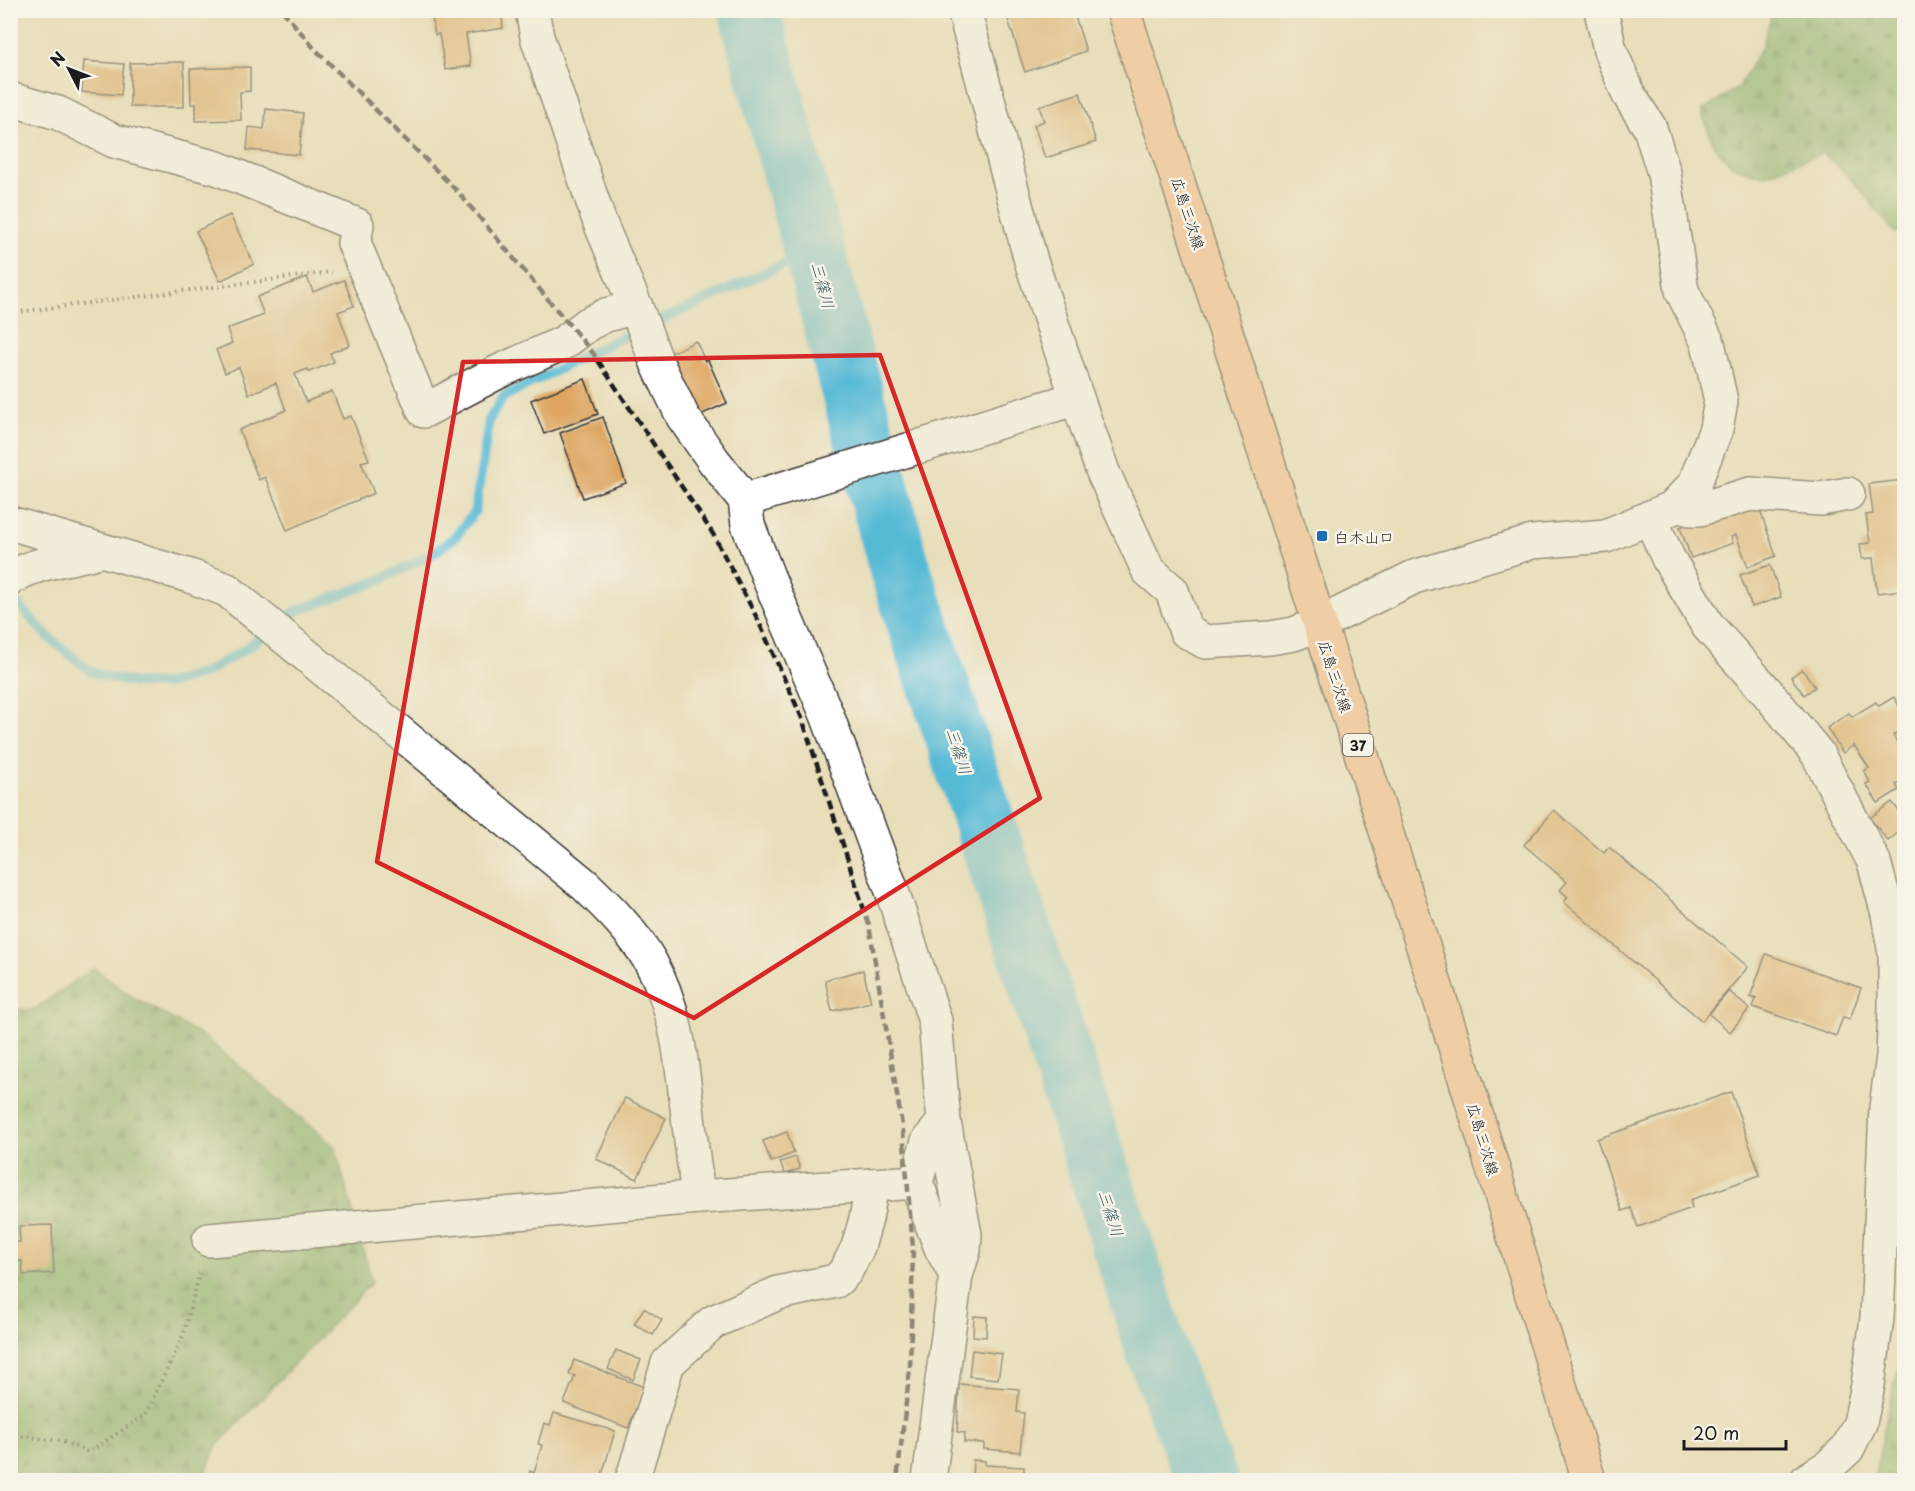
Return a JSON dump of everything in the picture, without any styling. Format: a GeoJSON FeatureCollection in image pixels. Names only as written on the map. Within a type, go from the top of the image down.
{"type":"FeatureCollection","features":[{"type":"Feature","properties":{"kind":"main road","name":"広島三次線"},"geometry":{"type":"LineString","coordinates":[[1123,10],[1460,1062],[1589,1480]]}},
{"type":"Feature","properties":{"kind":"street"},"geometry":{"type":"LineString","coordinates":[[532,10],[537,37],[600,223],[657,363],[683,417],[714,461],[752,498]]}},
{"type":"Feature","properties":{"kind":"street"},"geometry":{"type":"LineString","coordinates":[[964,10],[1067,401],[1148,570],[1172,591],[1186,631],[1205,642],[1270,638],[1294,634],[1414,577],[1532,542],[1606,536],[1664,510],[1694,485],[1716,429],[1721,401],[1708,343],[1682,291],[1664,173],[1650,128],[1629,95],[1610,50],[1601,10]]}},
{"type":"Feature","properties":{"kind":"street"},"geometry":{"type":"LineString","coordinates":[[10,99],[58,113],[114,141],[217,168],[357,225],[354,243],[424,411],[498,372],[565,342],[588,324],[606,315],[636,307]]}},
{"type":"Feature","properties":{"kind":"street"},"geometry":{"type":"LineString","coordinates":[[752,498],[1067,401]]}},
{"type":"Feature","properties":{"kind":"street"},"geometry":{"type":"LineString","coordinates":[[1664,510],[1700,509],[1750,494],[1821,499],[1848,494]]}},
{"type":"Feature","properties":{"kind":"street"},"geometry":{"type":"LineString","coordinates":[[752,498],[748,525],[827,715],[891,888],[935,1021],[944,1122],[965,1235],[964,1250],[956,1275],[929,1480]]}},
{"type":"Feature","properties":{"kind":"street"},"geometry":{"type":"LineString","coordinates":[[1664,510],[1668,558],[1708,626],[1817,753],[1874,862],[1888,914],[1895,954],[1895,1016],[1893,1056],[1886,1107],[1877,1318],[1868,1386],[1860,1423],[1848,1448],[1829,1466],[1807,1480]]}},
{"type":"Feature","properties":{"kind":"street"},"geometry":{"type":"LineString","coordinates":[[10,523],[190,576],[227,590],[585,885],[613,912],[650,962],[673,1017],[682,1060],[698,1197]]}},
{"type":"Feature","properties":{"kind":"street"},"geometry":{"type":"LineString","coordinates":[[11,578],[39,565],[100,551]]}},
{"type":"Feature","properties":{"kind":"street"},"geometry":{"type":"LineString","coordinates":[[944,1122],[928,1141],[916,1182],[941,1248],[956,1275]]}},
{"type":"Feature","properties":{"kind":"street"},"geometry":{"type":"LineString","coordinates":[[208,1240],[698,1197],[916,1182]]}},
{"type":"Feature","properties":{"kind":"street"},"geometry":{"type":"LineString","coordinates":[[632,1480],[668,1363],[712,1322],[778,1293],[836,1281],[846,1271],[858,1248],[872,1185]]}},
{"type":"Feature","properties":{"kind":"path"},"geometry":{"type":"LineString","coordinates":[[10,313],[365,268]]}},
{"type":"Feature","properties":{"kind":"path"},"geometry":{"type":"LineString","coordinates":[[10,1435],[61,1441],[89,1452],[145,1415],[183,1336],[208,1240]]}},
{"type":"Feature","properties":{"kind":"highlighted area"},"geometry":{"type":"Polygon","coordinates":[[[880,355],[1040,798],[694,1018],[377,862],[463,362],[880,355]]]}},
{"type":"Feature","properties":{"kind":"green space"},"geometry":{"type":"Polygon","coordinates":[[[1772,11],[1904,11],[1904,229],[1895,233],[1847,174],[1822,153],[1763,176],[1731,165],[1714,146],[1701,111],[1739,87],[1763,44],[1772,11]]]}},
{"type":"Feature","properties":{"kind":"green space"},"geometry":{"type":"Polygon","coordinates":[[[94,968],[131,996],[206,1038],[335,1147],[372,1282],[216,1447],[203,1480],[11,1480],[10,1008],[33,1010],[94,968]]]}},
{"type":"Feature","properties":{"kind":"green space"},"geometry":{"type":"Polygon","coordinates":[[[1904,1348],[1904,1480],[1874,1480],[1889,1405],[1904,1348]]]}},
{"type":"Feature","properties":{"kind":"building"},"geometry":{"type":"Polygon","coordinates":[[[431,10],[501,10],[503,28],[466,34],[471,66],[445,70],[439,34],[435,35],[431,10]]]}},
{"type":"Feature","properties":{"kind":"building"},"geometry":{"type":"Polygon","coordinates":[[[1005,10],[1073,10],[1086,51],[1025,72],[1005,10]]]}},
{"type":"Feature","properties":{"kind":"building"},"geometry":{"type":"Polygon","coordinates":[[[84,61],[124,64],[121,95],[82,92],[84,61]]]}},
{"type":"Feature","properties":{"kind":"building"},"geometry":{"type":"Polygon","coordinates":[[[184,62],[184,107],[130,107],[130,63],[184,62]]]}},
{"type":"Feature","properties":{"kind":"building"},"geometry":{"type":"Polygon","coordinates":[[[250,67],[250,91],[240,92],[241,120],[196,121],[196,104],[191,104],[190,69],[250,67]]]}},
{"type":"Feature","properties":{"kind":"building"},"geometry":{"type":"Polygon","coordinates":[[[1080,93],[1096,142],[1045,158],[1034,125],[1044,121],[1039,106],[1080,93]]]}},
{"type":"Feature","properties":{"kind":"building"},"geometry":{"type":"Polygon","coordinates":[[[266,109],[303,113],[299,155],[247,150],[249,127],[264,129],[266,109]]]}},
{"type":"Feature","properties":{"kind":"building"},"geometry":{"type":"Polygon","coordinates":[[[230,215],[254,264],[220,281],[196,231],[230,215]]]}},
{"type":"Feature","properties":{"kind":"building"},"geometry":{"type":"Polygon","coordinates":[[[307,277],[313,292],[344,280],[354,306],[338,312],[350,345],[330,353],[334,362],[309,372],[308,369],[295,374],[306,402],[332,391],[343,419],[351,416],[369,460],[361,462],[374,493],[287,530],[265,477],[259,480],[239,430],[286,410],[276,383],[249,394],[239,367],[225,373],[216,350],[232,343],[227,329],[264,315],[257,297],[307,277]]]}},
{"type":"Feature","properties":{"kind":"building"},"geometry":{"type":"Polygon","coordinates":[[[696,341],[705,361],[708,360],[727,403],[698,416],[671,353],[696,341]]]}},
{"type":"Feature","properties":{"kind":"building"},"geometry":{"type":"Polygon","coordinates":[[[585,379],[598,414],[544,434],[531,400],[585,379]]]}},
{"type":"Feature","properties":{"kind":"building"},"geometry":{"type":"Polygon","coordinates":[[[603,417],[626,483],[583,498],[560,433],[603,417]]]}},
{"type":"Feature","properties":{"kind":"building"},"geometry":{"type":"Polygon","coordinates":[[[10,454],[15,472],[10,473],[10,454]]]}},
{"type":"Feature","properties":{"kind":"building"},"geometry":{"type":"Polygon","coordinates":[[[1904,480],[1904,590],[1877,593],[1873,558],[1862,559],[1860,544],[1870,543],[1866,515],[1873,514],[1869,484],[1904,480]]]}},
{"type":"Feature","properties":{"kind":"building"},"geometry":{"type":"Polygon","coordinates":[[[1756,499],[1776,556],[1748,567],[1736,535],[1731,537],[1733,543],[1691,558],[1680,527],[1756,499]]]}},
{"type":"Feature","properties":{"kind":"building"},"geometry":{"type":"Polygon","coordinates":[[[1770,565],[1781,597],[1752,607],[1740,575],[1770,565]]]}},
{"type":"Feature","properties":{"kind":"building"},"geometry":{"type":"Polygon","coordinates":[[[1802,669],[1815,687],[1804,695],[1791,677],[1802,669]]]}},
{"type":"Feature","properties":{"kind":"building"},"geometry":{"type":"Polygon","coordinates":[[[1894,697],[1904,715],[1904,728],[1893,735],[1904,754],[1904,780],[1896,785],[1899,790],[1878,803],[1866,784],[1870,782],[1864,771],[1869,768],[1854,745],[1843,753],[1827,728],[1849,713],[1852,717],[1876,702],[1879,706],[1894,697]]]}},
{"type":"Feature","properties":{"kind":"building"},"geometry":{"type":"Polygon","coordinates":[[[1892,802],[1904,818],[1904,828],[1888,841],[1870,818],[1892,802]]]}},
{"type":"Feature","properties":{"kind":"building"},"geometry":{"type":"Polygon","coordinates":[[[1554,810],[1604,853],[1609,847],[1748,967],[1702,1021],[1564,902],[1568,897],[1560,890],[1567,882],[1524,845],[1554,810]]]}},
{"type":"Feature","properties":{"kind":"building"},"geometry":{"type":"Polygon","coordinates":[[[1766,954],[1861,988],[1850,1019],[1843,1017],[1836,1036],[1753,1007],[1756,999],[1750,997],[1766,954]]]}},
{"type":"Feature","properties":{"kind":"building"},"geometry":{"type":"Polygon","coordinates":[[[863,970],[871,1002],[832,1011],[825,980],[863,970]]]}},
{"type":"Feature","properties":{"kind":"building"},"geometry":{"type":"Polygon","coordinates":[[[1729,991],[1749,1009],[1730,1032],[1709,1014],[1729,991]]]}},
{"type":"Feature","properties":{"kind":"building"},"geometry":{"type":"Polygon","coordinates":[[[1731,1092],[1760,1175],[1690,1200],[1692,1208],[1638,1227],[1631,1208],[1622,1211],[1597,1139],[1731,1092]]]}},
{"type":"Feature","properties":{"kind":"building"},"geometry":{"type":"Polygon","coordinates":[[[625,1098],[666,1118],[637,1179],[596,1159],[625,1098]]]}},
{"type":"Feature","properties":{"kind":"building"},"geometry":{"type":"Polygon","coordinates":[[[787,1132],[794,1153],[771,1162],[763,1141],[787,1132]]]}},
{"type":"Feature","properties":{"kind":"building"},"geometry":{"type":"Polygon","coordinates":[[[796,1157],[800,1169],[785,1174],[780,1162],[796,1157]]]}},
{"type":"Feature","properties":{"kind":"building"},"geometry":{"type":"Polygon","coordinates":[[[52,1225],[54,1273],[23,1275],[22,1261],[14,1262],[14,1270],[10,1270],[10,1243],[20,1242],[19,1226],[52,1225]]]}},
{"type":"Feature","properties":{"kind":"building"},"geometry":{"type":"Polygon","coordinates":[[[644,1308],[662,1320],[653,1335],[634,1324],[644,1308]]]}},
{"type":"Feature","properties":{"kind":"building"},"geometry":{"type":"Polygon","coordinates":[[[974,1316],[987,1317],[986,1337],[973,1336],[974,1316]]]}},
{"type":"Feature","properties":{"kind":"building"},"geometry":{"type":"Polygon","coordinates":[[[616,1350],[641,1360],[633,1380],[608,1369],[616,1350]]]}},
{"type":"Feature","properties":{"kind":"building"},"geometry":{"type":"Polygon","coordinates":[[[972,1350],[1002,1354],[998,1379],[969,1376],[972,1350]]]}},
{"type":"Feature","properties":{"kind":"building"},"geometry":{"type":"Polygon","coordinates":[[[574,1360],[644,1387],[628,1428],[564,1403],[575,1376],[569,1374],[574,1360]]]}},
{"type":"Feature","properties":{"kind":"building"},"geometry":{"type":"Polygon","coordinates":[[[959,1384],[1019,1389],[1017,1412],[1024,1413],[1020,1452],[984,1449],[984,1443],[964,1442],[965,1433],[957,1432],[959,1384]]]}},
{"type":"Feature","properties":{"kind":"building"},"geometry":{"type":"Polygon","coordinates":[[[554,1413],[615,1431],[601,1478],[596,1476],[594,1480],[527,1480],[530,1471],[534,1473],[542,1445],[538,1444],[544,1423],[550,1425],[554,1413]]]}},
{"type":"Feature","properties":{"kind":"building"},"geometry":{"type":"Polygon","coordinates":[[[973,1460],[985,1461],[985,1465],[1024,1467],[1024,1480],[972,1480],[973,1460]]]}},
{"type":"Feature","properties":{"kind":"waterway","name":"三篠川"},"geometry":{"type":"LineString","coordinates":[[750,10],[901,573],[1039,986],[1162,1367],[1207,1480]]}},
{"type":"Feature","properties":{"kind":"waterway"},"geometry":{"type":"LineString","coordinates":[[10,595],[46,635],[90,671],[135,683],[167,684],[205,673],[245,649],[296,611],[378,581],[433,554],[456,536],[475,511],[489,420],[503,397],[620,338],[814,250]]}},
{"type":"Feature","properties":{"kind":"railway"},"geometry":{"type":"LineString","coordinates":[[282,10],[314,48],[458,192],[593,353],[713,534],[757,618],[802,718],[869,925],[903,1131],[913,1248],[910,1368],[897,1480]]}},
{"type":"Feature","properties":{"kind":"place","name":"白木山口"},"geometry":{"type":"Point","coordinates":[1322,536]}}]}
